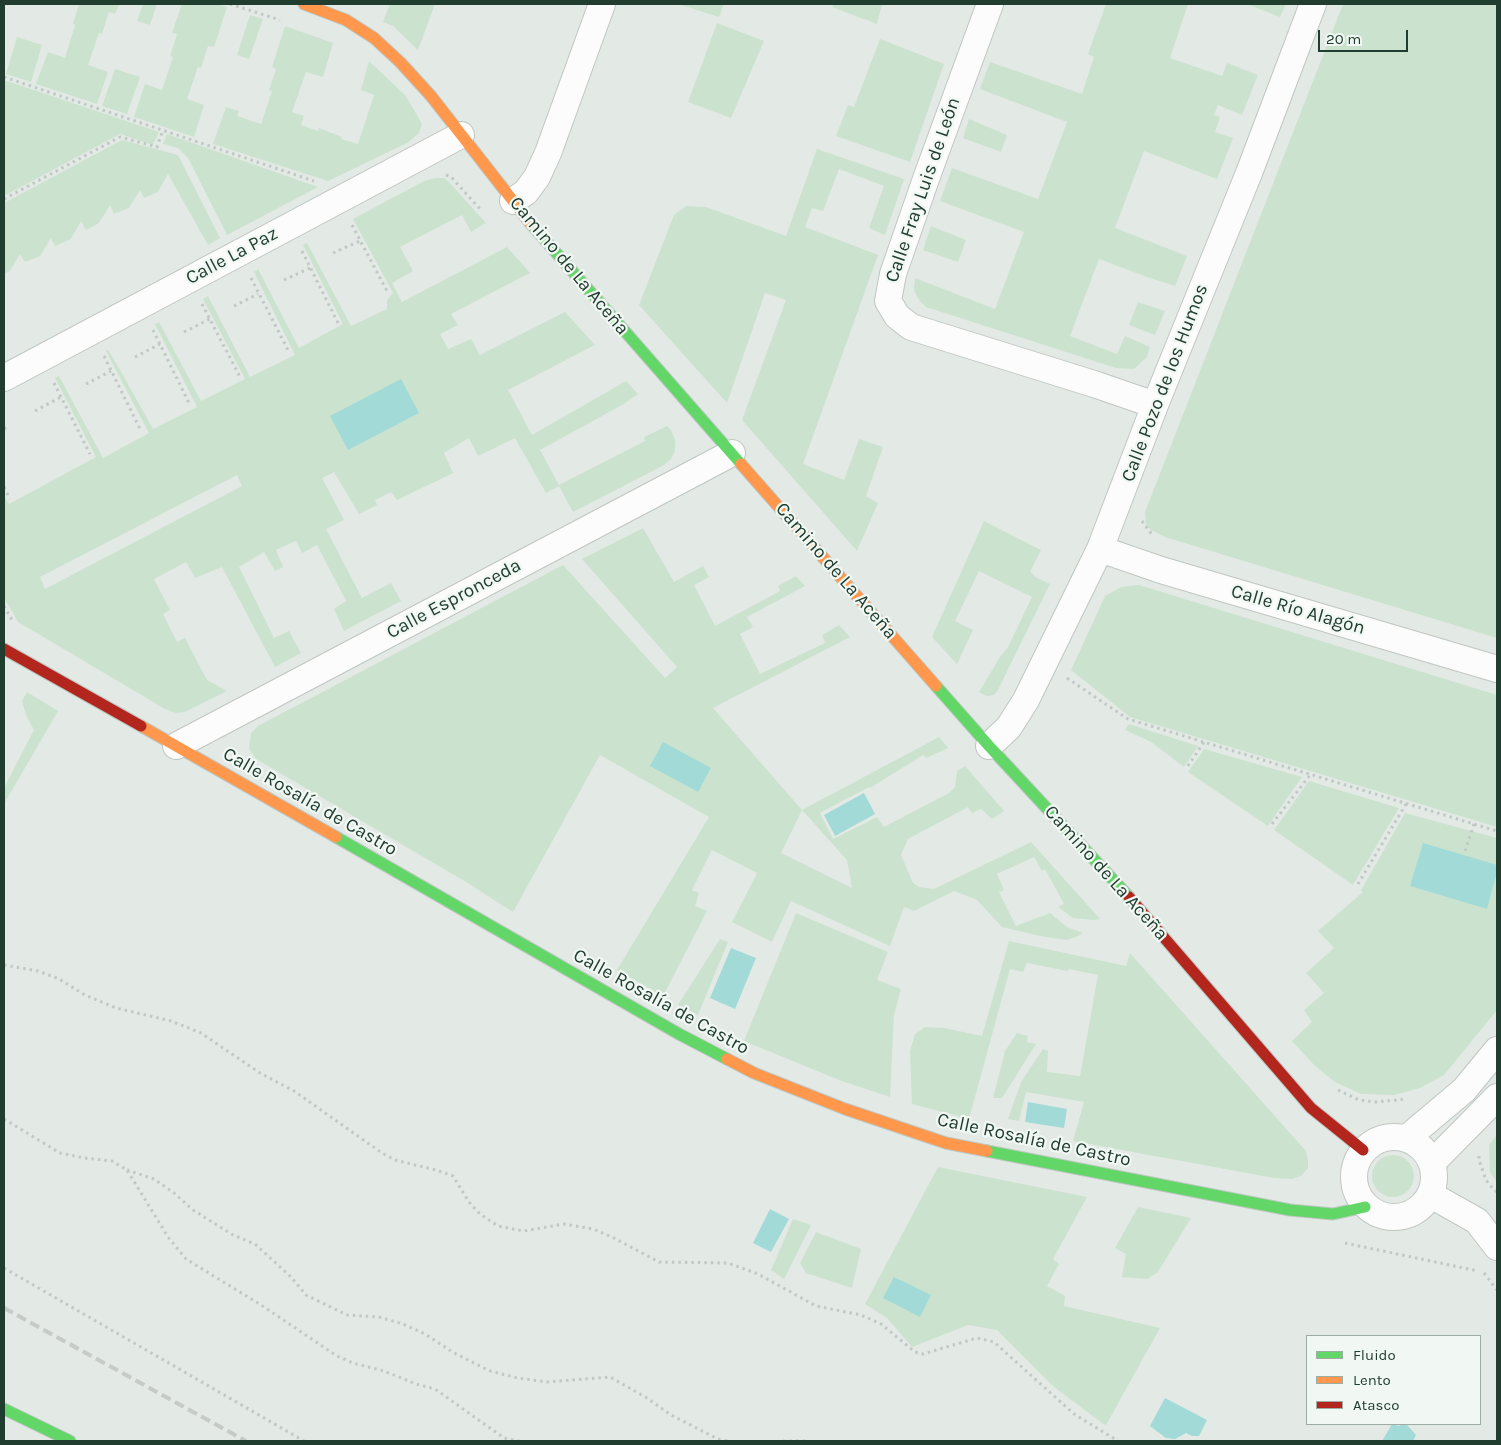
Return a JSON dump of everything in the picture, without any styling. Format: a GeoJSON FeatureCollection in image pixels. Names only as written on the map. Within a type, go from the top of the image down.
{"type":"FeatureCollection","features":[{"type":"Feature","properties":{"kind":"street","name":"Camino de La Aceña"},"geometry":{"type":"LineString","coordinates":[[304,4],[346,20],[374,38],[423,86],[544,240],[989,746],[1132,900],[1311,1108],[1363,1150]]}},
{"type":"Feature","properties":{"kind":"street"},"geometry":{"type":"LineString","coordinates":[[513,201],[526,192],[537,178],[548,153],[602,4]]}},
{"type":"Feature","properties":{"kind":"street","name":"Calle Fray Luis de León"},"geometry":{"type":"LineString","coordinates":[[990,4],[920,194],[893,274],[888,301],[897,316],[911,328],[1094,384],[1154,405]]}},
{"type":"Feature","properties":{"kind":"street","name":"Calle Pozo de los Humos"},"geometry":{"type":"LineString","coordinates":[[989,746],[1009,727],[1026,700],[1100,549],[1154,405],[1249,174],[1313,4]]}},
{"type":"Feature","properties":{"kind":"street","name":"Calle La Paz"},"geometry":{"type":"LineString","coordinates":[[4,378],[461,134]]}},
{"type":"Feature","properties":{"kind":"street","name":"Calle Espronceda"},"geometry":{"type":"LineString","coordinates":[[176,746],[732,453]]}},
{"type":"Feature","properties":{"kind":"street","name":"Calle Río Alagón"},"geometry":{"type":"LineString","coordinates":[[1100,549],[1161,570],[1497,668]]}},
{"type":"Feature","properties":{"kind":"street","name":"Calle Rosalía de Castro"},"geometry":{"type":"LineString","coordinates":[[4,649],[679,1034],[754,1073],[836,1105],[946,1143],[1280,1208],[1333,1214],[1365,1207]]}},
{"type":"Feature","properties":{"kind":"street"},"geometry":{"type":"LineString","coordinates":[[1407,1138],[1464,1090],[1497,1050]]}},
{"type":"Feature","properties":{"kind":"street"},"geometry":{"type":"LineString","coordinates":[[1432,1163],[1497,1097]]}},
{"type":"Feature","properties":{"kind":"street"},"geometry":{"type":"LineString","coordinates":[[1391,1136],[1407,1138],[1422,1148],[1432,1163],[1434,1179],[1431,1195],[1413,1214],[1388,1218],[1365,1207],[1354,1189],[1353,1168],[1363,1150],[1376,1140],[1391,1136]]}},
{"type":"Feature","properties":{"kind":"street"},"geometry":{"type":"LineString","coordinates":[[1431,1195],[1487,1223],[1497,1247]]}},
{"type":"Feature","properties":{"kind":"street"},"geometry":{"type":"LineString","coordinates":[[4,1409],[70,1441]]}},
{"type":"Feature","properties":{"kind":"path"},"geometry":{"type":"LineString","coordinates":[[230,4],[288,23]]}},
{"type":"Feature","properties":{"kind":"path"},"geometry":{"type":"LineString","coordinates":[[4,77],[318,183]]}},
{"type":"Feature","properties":{"kind":"path"},"geometry":{"type":"LineString","coordinates":[[4,200],[120,137],[157,147],[163,130]]}},
{"type":"Feature","properties":{"kind":"path"},"geometry":{"type":"LineString","coordinates":[[441,172],[451,177],[483,213]]}},
{"type":"Feature","properties":{"kind":"path"},"geometry":{"type":"LineString","coordinates":[[350,220],[387,291]]}},
{"type":"Feature","properties":{"kind":"path"},"geometry":{"type":"LineString","coordinates":[[333,253],[360,241]]}},
{"type":"Feature","properties":{"kind":"path"},"geometry":{"type":"LineString","coordinates":[[300,247],[338,323]]}},
{"type":"Feature","properties":{"kind":"path"},"geometry":{"type":"LineString","coordinates":[[284,280],[310,268]]}},
{"type":"Feature","properties":{"kind":"path"},"geometry":{"type":"LineString","coordinates":[[249,274],[289,352]]}},
{"type":"Feature","properties":{"kind":"path"},"geometry":{"type":"LineString","coordinates":[[234,306],[258,294]]}},
{"type":"Feature","properties":{"kind":"path"},"geometry":{"type":"LineString","coordinates":[[200,300],[240,379]]}},
{"type":"Feature","properties":{"kind":"path"},"geometry":{"type":"LineString","coordinates":[[184,332],[210,319]]}},
{"type":"Feature","properties":{"kind":"path"},"geometry":{"type":"LineString","coordinates":[[151,327],[189,403]]}},
{"type":"Feature","properties":{"kind":"path"},"geometry":{"type":"LineString","coordinates":[[135,357],[160,344]]}},
{"type":"Feature","properties":{"kind":"path"},"geometry":{"type":"LineString","coordinates":[[102,353],[141,431]]}},
{"type":"Feature","properties":{"kind":"path"},"geometry":{"type":"LineString","coordinates":[[86,384],[111,371]]}},
{"type":"Feature","properties":{"kind":"path"},"geometry":{"type":"LineString","coordinates":[[52,380],[90,454]]}},
{"type":"Feature","properties":{"kind":"path"},"geometry":{"type":"LineString","coordinates":[[35,411],[61,397]]}},
{"type":"Feature","properties":{"kind":"path"},"geometry":{"type":"LineString","coordinates":[[4,487],[10,499]]}},
{"type":"Feature","properties":{"kind":"path"},"geometry":{"type":"LineString","coordinates":[[4,606],[14,624]]}},
{"type":"Feature","properties":{"kind":"path"},"geometry":{"type":"LineString","coordinates":[[1063,676],[1128,719],[1497,831]]}},
{"type":"Feature","properties":{"kind":"path"},"geometry":{"type":"LineString","coordinates":[[1188,766],[1204,742]]}},
{"type":"Feature","properties":{"kind":"path"},"geometry":{"type":"LineString","coordinates":[[1272,824],[1310,775]]}},
{"type":"Feature","properties":{"kind":"path"},"geometry":{"type":"LineString","coordinates":[[1358,884],[1406,804]]}},
{"type":"Feature","properties":{"kind":"path"},"geometry":{"type":"LineString","coordinates":[[1465,851],[1474,824]]}},
{"type":"Feature","properties":{"kind":"path"},"geometry":{"type":"LineString","coordinates":[[4,964],[38,971],[59,979],[84,995],[116,1008],[171,1021],[201,1032],[260,1073],[294,1091],[382,1153],[395,1160],[453,1176],[469,1202],[480,1214],[498,1226],[524,1231],[564,1224],[594,1229],[659,1262],[728,1263],[758,1274],[816,1306],[861,1315],[881,1324],[915,1352],[923,1354],[977,1338],[994,1342],[1074,1414],[1118,1441]]}},
{"type":"Feature","properties":{"kind":"path"},"geometry":{"type":"LineString","coordinates":[[1334,1088],[1358,1100],[1376,1102],[1408,1099]]}},
{"type":"Feature","properties":{"kind":"path"},"geometry":{"type":"LineString","coordinates":[[4,1119],[60,1153],[112,1161],[127,1170],[154,1179],[193,1210],[233,1235],[255,1244],[291,1277],[306,1295],[347,1315],[379,1317],[403,1324],[425,1334],[454,1354],[490,1372],[547,1382],[610,1377],[647,1398],[671,1415],[718,1439],[728,1441]]}},
{"type":"Feature","properties":{"kind":"path"},"geometry":{"type":"LineString","coordinates":[[1480,1152],[1479,1160],[1486,1180],[1497,1192]]}},
{"type":"Feature","properties":{"kind":"path"},"geometry":{"type":"LineString","coordinates":[[127,1170],[168,1237],[186,1259],[261,1304],[337,1356],[352,1363],[384,1371],[416,1384],[435,1389],[504,1438],[519,1441]]}},
{"type":"Feature","properties":{"kind":"path"},"geometry":{"type":"LineString","coordinates":[[4,1268],[304,1441]]}},
{"type":"Feature","properties":{"kind":"path"},"geometry":{"type":"LineString","coordinates":[[783,1441],[805,1441]]}},
{"type":"Feature","properties":{"kind":"green space"},"geometry":{"type":"Polygon","coordinates":[[[79,4],[119,4],[115,14],[109,12],[102,34],[99,33],[88,65],[108,72],[97,104],[36,84],[48,52],[65,58],[79,4]]]}},
{"type":"Feature","properties":{"kind":"green space"},"geometry":{"type":"Polygon","coordinates":[[[143,4],[157,4],[150,25],[137,21],[143,4]]]}},
{"type":"Feature","properties":{"kind":"green space"},"geometry":{"type":"Polygon","coordinates":[[[182,4],[217,4],[227,7],[214,47],[208,46],[201,68],[198,67],[187,99],[204,105],[194,137],[134,117],[145,84],[162,90],[173,57],[170,56],[177,34],[172,33],[182,4]]]}},
{"type":"Feature","properties":{"kind":"green space"},"geometry":{"type":"Polygon","coordinates":[[[390,4],[435,4],[418,50],[393,26],[383,22],[390,4]]]}},
{"type":"Feature","properties":{"kind":"green space"},"geometry":{"type":"Polygon","coordinates":[[[678,4],[724,4],[719,17],[678,4]]]}},
{"type":"Feature","properties":{"kind":"green space"},"geometry":{"type":"Polygon","coordinates":[[[834,4],[882,4],[877,24],[832,7],[834,4]]]}},
{"type":"Feature","properties":{"kind":"green space"},"geometry":{"type":"Polygon","coordinates":[[[1106,4],[1188,4],[1170,58],[1222,76],[1227,63],[1258,75],[1242,115],[1218,105],[1214,115],[1220,117],[1215,132],[1233,138],[1217,179],[1144,151],[1115,228],[1187,256],[1175,286],[1099,259],[1070,336],[1117,354],[1125,336],[1150,347],[1147,357],[1134,369],[1116,368],[926,307],[919,300],[914,290],[915,278],[995,309],[1024,232],[940,201],[952,168],[1038,199],[1067,122],[980,89],[990,62],[1082,94],[1094,57],[1088,54],[1106,4]]]}},
{"type":"Feature","properties":{"kind":"green space"},"geometry":{"type":"Polygon","coordinates":[[[1247,4],[1286,4],[1280,17],[1247,4]]]}},
{"type":"Feature","properties":{"kind":"green space"},"geometry":{"type":"Polygon","coordinates":[[[1343,4],[1497,4],[1497,638],[1165,537],[1151,530],[1146,525],[1145,512],[1343,4]]]}},
{"type":"Feature","properties":{"kind":"green space"},"geometry":{"type":"Polygon","coordinates":[[[250,15],[263,19],[249,59],[237,55],[250,15]]]}},
{"type":"Feature","properties":{"kind":"green space"},"geometry":{"type":"Polygon","coordinates":[[[717,23],[764,41],[731,118],[688,102],[717,23]]]}},
{"type":"Feature","properties":{"kind":"green space"},"geometry":{"type":"Polygon","coordinates":[[[285,26],[333,43],[323,77],[306,72],[292,112],[304,116],[301,125],[318,131],[319,128],[342,137],[341,139],[358,144],[374,95],[361,90],[369,61],[406,96],[422,124],[419,133],[407,143],[328,181],[213,144],[226,107],[239,111],[237,116],[261,124],[272,91],[269,90],[276,69],[272,67],[285,26]]]}},
{"type":"Feature","properties":{"kind":"green space"},"geometry":{"type":"Polygon","coordinates":[[[17,37],[42,45],[31,82],[6,74],[17,37]]]}},
{"type":"Feature","properties":{"kind":"green space"},"geometry":{"type":"Polygon","coordinates":[[[880,39],[944,64],[910,162],[836,136],[848,105],[854,107],[880,39]]]}},
{"type":"Feature","properties":{"kind":"green space"},"geometry":{"type":"Polygon","coordinates":[[[115,69],[140,77],[127,114],[102,106],[115,69]]]}},
{"type":"Feature","properties":{"kind":"green space"},"geometry":{"type":"Polygon","coordinates":[[[4,80],[159,132],[153,145],[120,134],[4,196],[4,80]]]}},
{"type":"Feature","properties":{"kind":"green space"},"geometry":{"type":"Polygon","coordinates":[[[969,119],[1007,135],[1001,152],[963,138],[969,119]]]}},
{"type":"Feature","properties":{"kind":"green space"},"geometry":{"type":"Polygon","coordinates":[[[167,134],[318,187],[227,235],[188,158],[178,148],[163,144],[167,134]]]}},
{"type":"Feature","properties":{"kind":"green space"},"geometry":{"type":"Polygon","coordinates":[[[122,140],[178,155],[220,238],[208,245],[168,174],[158,192],[144,198],[140,190],[129,208],[114,214],[110,205],[99,223],[86,230],[81,221],[71,239],[55,246],[51,238],[40,256],[25,262],[20,254],[10,271],[4,274],[4,203],[122,140]]]}},
{"type":"Feature","properties":{"kind":"green space"},"geometry":{"type":"Polygon","coordinates":[[[817,149],[904,179],[885,235],[869,228],[884,186],[839,169],[823,211],[812,208],[805,227],[878,255],[803,464],[844,480],[859,439],[883,447],[866,496],[878,503],[857,551],[742,420],[786,300],[765,293],[727,403],[639,305],[674,215],[686,206],[706,207],[786,236],[817,149]]]}},
{"type":"Feature","properties":{"kind":"green space"},"geometry":{"type":"Polygon","coordinates":[[[444,178],[486,223],[471,232],[462,215],[400,247],[413,271],[392,283],[402,302],[507,247],[530,273],[451,314],[458,325],[440,334],[448,349],[471,339],[480,355],[565,312],[595,345],[508,390],[532,435],[626,381],[638,394],[622,405],[540,450],[559,485],[645,441],[644,437],[667,426],[675,440],[675,451],[671,459],[664,465],[573,512],[559,486],[546,493],[515,438],[478,456],[469,438],[444,453],[453,473],[397,500],[391,492],[375,500],[377,505],[359,514],[334,472],[322,478],[344,520],[326,529],[362,598],[391,583],[401,601],[344,631],[334,609],[346,601],[317,545],[302,553],[296,541],[276,550],[283,567],[275,571],[264,552],[239,567],[274,638],[289,631],[301,653],[275,667],[222,567],[195,578],[186,562],[154,579],[170,610],[163,614],[177,642],[185,638],[207,680],[227,691],[185,712],[176,713],[165,709],[18,622],[4,598],[4,495],[9,504],[96,457],[55,378],[59,376],[103,458],[149,433],[106,351],[108,350],[153,429],[197,407],[155,324],[159,322],[201,401],[245,379],[203,299],[208,296],[250,377],[295,355],[254,272],[258,269],[299,348],[343,324],[303,245],[307,243],[351,326],[387,309],[387,300],[393,293],[353,219],[424,181],[444,178]],[[237,475],[40,577],[45,589],[242,486],[237,475]]]}},
{"type":"Feature","properties":{"kind":"green space"},"geometry":{"type":"Polygon","coordinates":[[[931,226],[966,240],[958,262],[923,250],[931,226]]]}},
{"type":"Feature","properties":{"kind":"green space"},"geometry":{"type":"Polygon","coordinates":[[[1138,302],[1165,311],[1155,335],[1129,325],[1138,302]]]}},
{"type":"Feature","properties":{"kind":"green space"},"geometry":{"type":"Polygon","coordinates":[[[984,521],[1041,550],[1030,572],[1037,578],[1050,584],[998,690],[994,695],[987,696],[979,692],[1008,647],[1032,597],[979,571],[955,621],[973,630],[957,664],[932,637],[984,521]]]}},
{"type":"Feature","properties":{"kind":"green space"},"geometry":{"type":"Polygon","coordinates":[[[643,528],[674,582],[703,566],[709,577],[694,585],[715,626],[780,591],[778,586],[796,576],[805,586],[747,617],[753,627],[740,634],[760,674],[825,643],[822,635],[839,625],[850,637],[713,708],[802,810],[939,737],[948,748],[926,758],[923,755],[870,788],[820,813],[833,839],[877,817],[884,827],[949,793],[955,787],[957,771],[965,766],[1004,811],[992,819],[981,809],[972,813],[968,807],[908,839],[901,855],[913,883],[919,887],[934,889],[1031,842],[1100,919],[1073,918],[1058,907],[1064,904],[1045,869],[1042,871],[1034,857],[997,874],[1004,890],[999,892],[1016,926],[1050,913],[1067,927],[1083,933],[1067,940],[1002,927],[977,900],[954,891],[914,911],[904,907],[890,946],[791,901],[772,942],[732,922],[757,873],[712,850],[692,890],[699,893],[695,906],[707,911],[663,996],[617,970],[709,817],[600,755],[513,912],[466,882],[256,759],[249,749],[251,733],[258,726],[563,565],[665,678],[677,667],[582,559],[643,528]],[[802,810],[781,853],[852,888],[847,860],[802,810]]]}},
{"type":"Feature","properties":{"kind":"green space"},"geometry":{"type":"Polygon","coordinates":[[[1139,585],[1497,695],[1497,827],[1130,717],[1071,670],[1105,596],[1121,587],[1139,585]]]}},
{"type":"Feature","properties":{"kind":"green space"},"geometry":{"type":"Polygon","coordinates":[[[27,692],[58,711],[4,804],[4,788],[34,730],[26,715],[22,701],[27,692]]]}},
{"type":"Feature","properties":{"kind":"green space"},"geometry":{"type":"Polygon","coordinates":[[[1129,724],[1198,746],[1184,767],[1151,742],[1125,730],[1129,724]]]}},
{"type":"Feature","properties":{"kind":"green space"},"geometry":{"type":"Polygon","coordinates":[[[1204,749],[1302,777],[1268,826],[1188,772],[1204,749]]]}},
{"type":"Feature","properties":{"kind":"green space"},"geometry":{"type":"Polygon","coordinates":[[[1309,781],[1399,808],[1353,885],[1274,830],[1309,781]]]}},
{"type":"Feature","properties":{"kind":"green space"},"geometry":{"type":"Polygon","coordinates":[[[1405,813],[1497,838],[1497,1010],[1444,1075],[1420,1088],[1394,1095],[1361,1094],[1335,1082],[1315,1066],[1292,1041],[1312,1022],[1304,1010],[1324,993],[1306,973],[1334,948],[1318,931],[1363,892],[1361,890],[1405,813]]]}},
{"type":"Feature","properties":{"kind":"green space"},"geometry":{"type":"Polygon","coordinates":[[[796,913],[888,952],[877,980],[901,989],[894,1015],[890,1097],[839,1080],[744,1041],[796,913]]]}},
{"type":"Feature","properties":{"kind":"green space"},"geometry":{"type":"Polygon","coordinates":[[[720,939],[728,942],[698,1015],[678,1005],[720,939]]]}},
{"type":"Feature","properties":{"kind":"green space"},"geometry":{"type":"Polygon","coordinates":[[[1009,941],[1126,966],[1130,953],[1305,1150],[1308,1168],[1301,1176],[1292,1179],[1274,1178],[1073,1141],[1084,1102],[1026,1092],[1019,1121],[1008,1119],[1021,1082],[1043,1049],[1048,1051],[1047,1072],[1080,1076],[1098,975],[1069,969],[1068,971],[1027,963],[1023,972],[1010,969],[969,1119],[912,1104],[910,1051],[915,1034],[925,1027],[944,1028],[982,1036],[1009,941]]]}},
{"type":"Feature","properties":{"kind":"green space"},"geometry":{"type":"Polygon","coordinates":[[[1017,1033],[1028,1036],[1027,1042],[1036,1044],[1002,1098],[993,1098],[1005,1051],[1017,1033]]]}},
{"type":"Feature","properties":{"kind":"green space"},"geometry":{"type":"Polygon","coordinates":[[[1497,1135],[1497,1182],[1490,1172],[1489,1145],[1497,1135]]]}},
{"type":"Feature","properties":{"kind":"green space"},"geometry":{"type":"Polygon","coordinates":[[[1397,1155],[1405,1158],[1411,1164],[1414,1176],[1411,1188],[1405,1194],[1389,1197],[1381,1194],[1375,1188],[1372,1172],[1375,1164],[1381,1158],[1397,1155]]]}},
{"type":"Feature","properties":{"kind":"green space"},"geometry":{"type":"Polygon","coordinates":[[[938,1167],[1087,1197],[1053,1259],[1059,1264],[1047,1286],[1065,1296],[1064,1306],[1160,1328],[1106,1425],[1054,1387],[997,1330],[968,1325],[912,1347],[887,1318],[865,1304],[938,1167]]]}},
{"type":"Feature","properties":{"kind":"green space"},"geometry":{"type":"Polygon","coordinates":[[[1138,1207],[1191,1218],[1158,1272],[1147,1279],[1122,1277],[1126,1254],[1115,1248],[1138,1207]]]}},
{"type":"Feature","properties":{"kind":"green space"},"geometry":{"type":"Polygon","coordinates":[[[793,1219],[811,1225],[784,1279],[771,1270],[793,1219]]]}},
{"type":"Feature","properties":{"kind":"green space"},"geometry":{"type":"Polygon","coordinates":[[[816,1232],[861,1249],[852,1288],[806,1273],[800,1263],[816,1232]]]}},
{"type":"Feature","properties":{"kind":"water"},"geometry":{"type":"Polygon","coordinates":[[[401,379],[419,413],[348,450],[330,416],[401,379]]]}},
{"type":"Feature","properties":{"kind":"water"},"geometry":{"type":"Polygon","coordinates":[[[663,742],[711,768],[698,792],[650,766],[663,742]]]}},
{"type":"Feature","properties":{"kind":"water"},"geometry":{"type":"Polygon","coordinates":[[[864,793],[875,814],[835,836],[824,815],[864,793]]]}},
{"type":"Feature","properties":{"kind":"water"},"geometry":{"type":"Polygon","coordinates":[[[1423,843],[1497,865],[1497,872],[1487,909],[1410,886],[1423,843]]]}},
{"type":"Feature","properties":{"kind":"water"},"geometry":{"type":"Polygon","coordinates":[[[731,948],[756,958],[735,1009],[710,998],[731,948]]]}},
{"type":"Feature","properties":{"kind":"water"},"geometry":{"type":"Polygon","coordinates":[[[1028,1102],[1067,1109],[1064,1128],[1025,1122],[1028,1102]]]}},
{"type":"Feature","properties":{"kind":"water"},"geometry":{"type":"Polygon","coordinates":[[[770,1209],[789,1219],[771,1252],[753,1243],[770,1209]]]}},
{"type":"Feature","properties":{"kind":"water"},"geometry":{"type":"Polygon","coordinates":[[[894,1277],[931,1295],[920,1317],[883,1298],[894,1277]]]}},
{"type":"Feature","properties":{"kind":"water"},"geometry":{"type":"Polygon","coordinates":[[[1165,1398],[1207,1420],[1199,1436],[1192,1436],[1186,1433],[1175,1439],[1166,1438],[1150,1426],[1165,1398]]]}},
{"type":"Feature","properties":{"kind":"water"},"geometry":{"type":"Polygon","coordinates":[[[1391,1425],[1407,1425],[1416,1435],[1413,1441],[1382,1441],[1391,1425]]]}},
{"type":"Feature","properties":{"kind":"railway"},"geometry":{"type":"LineString","coordinates":[[4,1308],[246,1441]]}},
{"type":"Feature","properties":{"kind":"traffic: fast"},"geometry":{"type":"LineString","coordinates":[[531,224],[741,464]]}},
{"type":"Feature","properties":{"kind":"traffic: fast"},"geometry":{"type":"LineString","coordinates":[[936,686],[1129,897]]}},
{"type":"Feature","properties":{"kind":"traffic: fast"},"geometry":{"type":"LineString","coordinates":[[336,837],[679,1034],[727,1059]]}},
{"type":"Feature","properties":{"kind":"traffic: fast"},"geometry":{"type":"LineString","coordinates":[[987,1151],[1290,1210],[1333,1214],[1365,1207]]}},
{"type":"Feature","properties":{"kind":"traffic: fast"},"geometry":{"type":"LineString","coordinates":[[4,1409],[70,1441]]}},
{"type":"Feature","properties":{"kind":"traffic: slow"},"geometry":{"type":"LineString","coordinates":[[304,4],[346,20],[374,38],[400,62],[431,96],[531,224]]}},
{"type":"Feature","properties":{"kind":"traffic: slow"},"geometry":{"type":"LineString","coordinates":[[741,464],[936,686]]}},
{"type":"Feature","properties":{"kind":"traffic: slow"},"geometry":{"type":"LineString","coordinates":[[141,726],[336,837]]}},
{"type":"Feature","properties":{"kind":"traffic: slow"},"geometry":{"type":"LineString","coordinates":[[727,1059],[754,1073],[845,1109],[946,1143],[987,1151]]}},
{"type":"Feature","properties":{"kind":"traffic: jam"},"geometry":{"type":"LineString","coordinates":[[4,649],[141,726]]}},
{"type":"Feature","properties":{"kind":"traffic: jam"},"geometry":{"type":"LineString","coordinates":[[1129,897],[1311,1108],[1363,1150]]}}]}
